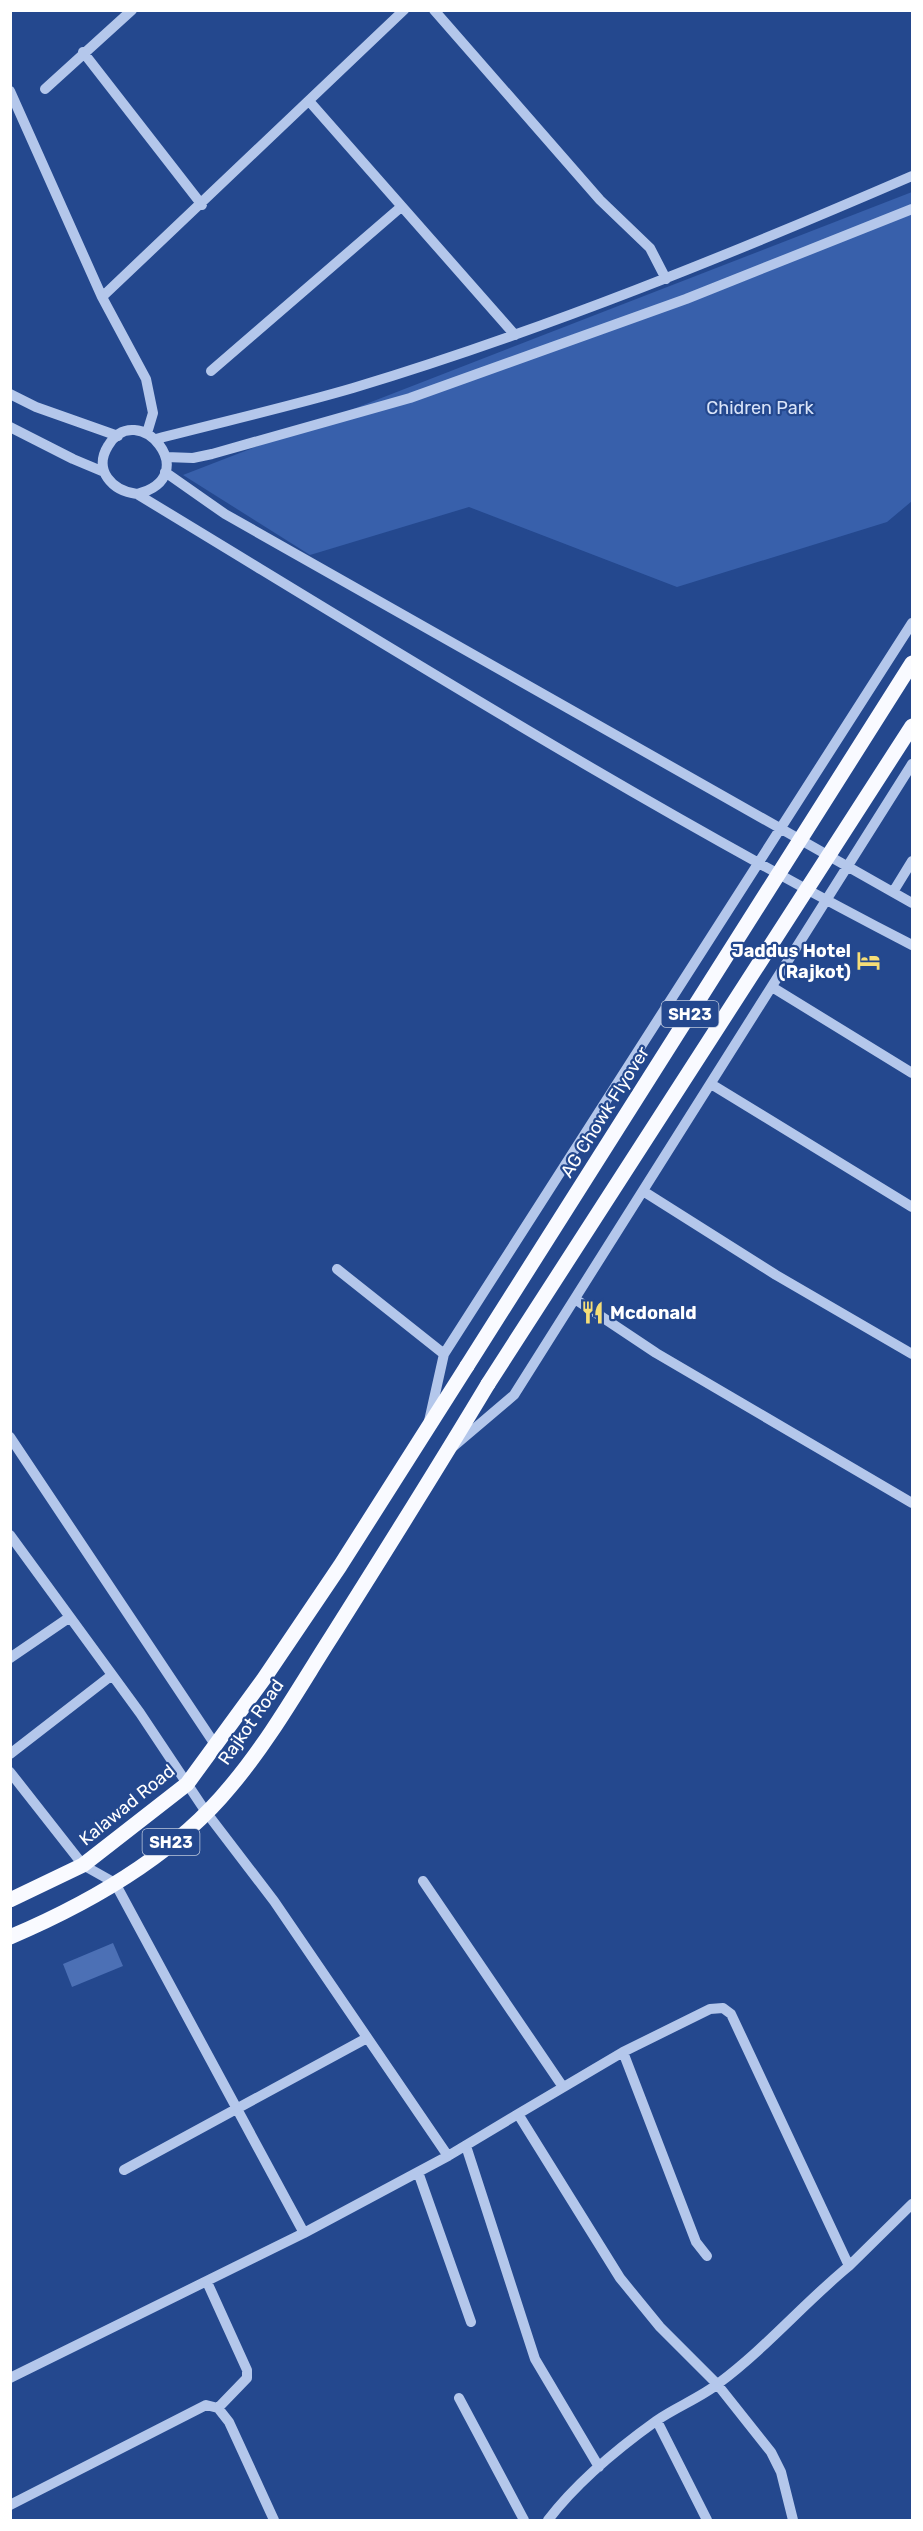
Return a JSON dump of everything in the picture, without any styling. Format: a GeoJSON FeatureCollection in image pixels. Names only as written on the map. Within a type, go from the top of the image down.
{"type":"FeatureCollection","features":[{"type":"Feature","properties":{"kind":"main road","name":"AG Chowk Flyover"},"geometry":{"type":"LineString","coordinates":[[426,1430],[912,663]]}},
{"type":"Feature","properties":{"kind":"main road","name":"SH23"},"geometry":{"type":"LineString","coordinates":[[447,1452],[488,1384],[912,726]]}},
{"type":"Feature","properties":{"kind":"main road","name":"Rajkot Road"},"geometry":{"type":"LineString","coordinates":[[263,1680],[426,1430]]}},
{"type":"Feature","properties":{"kind":"main road","name":"Rajkot Road"},"geometry":{"type":"LineString","coordinates":[[10,1937],[50,1920],[115,1883],[162,1850],[206,1812],[230,1787],[291,1700],[447,1452]]}},
{"type":"Feature","properties":{"kind":"main road","name":"Kalawad Road"},"geometry":{"type":"LineString","coordinates":[[10,1900],[83,1865],[187,1784],[263,1680]]}},
{"type":"Feature","properties":{"kind":"street"},"geometry":{"type":"LineString","coordinates":[[45,89],[83,52],[132,10]]}},
{"type":"Feature","properties":{"kind":"street"},"geometry":{"type":"LineString","coordinates":[[102,297],[202,205],[404,10]]}},
{"type":"Feature","properties":{"kind":"street"},"geometry":{"type":"LineString","coordinates":[[434,10],[600,200],[650,248],[666,279]]}},
{"type":"Feature","properties":{"kind":"street"},"geometry":{"type":"LineString","coordinates":[[83,52],[202,205]]}},
{"type":"Feature","properties":{"kind":"street"},"geometry":{"type":"LineString","coordinates":[[10,91],[102,297],[146,379],[153,413],[152,436],[166,457],[165,472],[156,486],[137,494]]}},
{"type":"Feature","properties":{"kind":"street"},"geometry":{"type":"LineString","coordinates":[[309,102],[515,335]]}},
{"type":"Feature","properties":{"kind":"street"},"geometry":{"type":"LineString","coordinates":[[104,472],[105,451],[118,436],[127,432],[152,436],[352,388],[515,335],[666,279],[912,176]]}},
{"type":"Feature","properties":{"kind":"street"},"geometry":{"type":"LineString","coordinates":[[211,371],[401,207]]}},
{"type":"Feature","properties":{"kind":"street"},"geometry":{"type":"LineString","coordinates":[[166,457],[193,458],[212,454],[410,398],[686,299],[912,209]]}},
{"type":"Feature","properties":{"kind":"street"},"geometry":{"type":"LineString","coordinates":[[10,394],[36,407],[118,436]]}},
{"type":"Feature","properties":{"kind":"street"},"geometry":{"type":"LineString","coordinates":[[10,426],[73,459],[104,472],[116,489],[137,494],[560,750],[758,864],[912,945]]}},
{"type":"Feature","properties":{"kind":"street"},"geometry":{"type":"LineString","coordinates":[[165,472],[225,514],[912,903]]}},
{"type":"Feature","properties":{"kind":"street"},"geometry":{"type":"LineString","coordinates":[[426,1430],[444,1354],[912,623]]}},
{"type":"Feature","properties":{"kind":"street"},"geometry":{"type":"LineString","coordinates":[[447,1452],[514,1395],[912,764]]}},
{"type":"Feature","properties":{"kind":"street"},"geometry":{"type":"LineString","coordinates":[[893,892],[912,861]]}},
{"type":"Feature","properties":{"kind":"street"},"geometry":{"type":"LineString","coordinates":[[772,987],[912,1073]]}},
{"type":"Feature","properties":{"kind":"street"},"geometry":{"type":"LineString","coordinates":[[711,1084],[912,1207]]}},
{"type":"Feature","properties":{"kind":"street"},"geometry":{"type":"LineString","coordinates":[[643,1191],[776,1275],[912,1354]]}},
{"type":"Feature","properties":{"kind":"street"},"geometry":{"type":"LineString","coordinates":[[337,1269],[444,1354]]}},
{"type":"Feature","properties":{"kind":"street"},"geometry":{"type":"LineString","coordinates":[[575,1299],[656,1353],[912,1503]]}},
{"type":"Feature","properties":{"kind":"street"},"geometry":{"type":"LineString","coordinates":[[10,1437],[216,1746]]}},
{"type":"Feature","properties":{"kind":"street"},"geometry":{"type":"LineString","coordinates":[[10,1535],[112,1675],[206,1812],[274,1901],[448,2156]]}},
{"type":"Feature","properties":{"kind":"street"},"geometry":{"type":"LineString","coordinates":[[10,1557],[20,1550]]}},
{"type":"Feature","properties":{"kind":"street"},"geometry":{"type":"LineString","coordinates":[[10,1658],[69,1617]]}},
{"type":"Feature","properties":{"kind":"street"},"geometry":{"type":"LineString","coordinates":[[10,1754],[112,1675]]}},
{"type":"Feature","properties":{"kind":"street"},"geometry":{"type":"LineString","coordinates":[[10,1772],[83,1865],[115,1883],[304,2233]]}},
{"type":"Feature","properties":{"kind":"street"},"geometry":{"type":"LineString","coordinates":[[423,1881],[563,2087]]}},
{"type":"Feature","properties":{"kind":"street"},"geometry":{"type":"LineString","coordinates":[[10,2378],[304,2233],[466,2146],[623,2052],[710,2009],[723,2008],[731,2014],[849,2266]]}},
{"type":"Feature","properties":{"kind":"street"},"geometry":{"type":"LineString","coordinates":[[124,2170],[367,2038]]}},
{"type":"Feature","properties":{"kind":"street"},"geometry":{"type":"LineString","coordinates":[[623,2052],[696,2242],[706,2256]]}},
{"type":"Feature","properties":{"kind":"street"},"geometry":{"type":"LineString","coordinates":[[518,2114],[620,2278],[660,2327],[717,2384],[771,2452],[781,2472],[793,2520]]}},
{"type":"Feature","properties":{"kind":"street"},"geometry":{"type":"LineString","coordinates":[[466,2146],[535,2358],[598,2467]]}},
{"type":"Feature","properties":{"kind":"street"},"geometry":{"type":"LineString","coordinates":[[418,2172],[471,2322]]}},
{"type":"Feature","properties":{"kind":"street"},"geometry":{"type":"LineString","coordinates":[[548,2520],[598,2467],[657,2421],[717,2384],[764,2347],[912,2204]]}},
{"type":"Feature","properties":{"kind":"street"},"geometry":{"type":"LineString","coordinates":[[207,2282],[247,2370],[247,2378],[218,2408]]}},
{"type":"Feature","properties":{"kind":"street"},"geometry":{"type":"LineString","coordinates":[[459,2398],[524,2520]]}},
{"type":"Feature","properties":{"kind":"street"},"geometry":{"type":"LineString","coordinates":[[10,2505],[206,2404],[218,2408],[229,2422],[274,2520]]}},
{"type":"Feature","properties":{"kind":"street"},"geometry":{"type":"LineString","coordinates":[[657,2421],[707,2520]]}},
{"type":"Feature","properties":{"kind":"green space","name":"Chidren Park"},"geometry":{"type":"Polygon","coordinates":[[[912,192],[912,501],[887,522],[677,587],[469,507],[310,555],[183,475],[912,192]]]}},
{"type":"Feature","properties":{"kind":"building"},"geometry":{"type":"Polygon","coordinates":[[[113,1943],[123,1966],[72,1987],[63,1964],[113,1943]]]}},
{"type":"Feature","properties":{"kind":"place","name":"Jaddus Hotel (Rajkot)"},"geometry":{"type":"Point","coordinates":[869,961]}},
{"type":"Feature","properties":{"kind":"place","name":"Mcdonald"},"geometry":{"type":"Point","coordinates":[592,1313]}}]}
